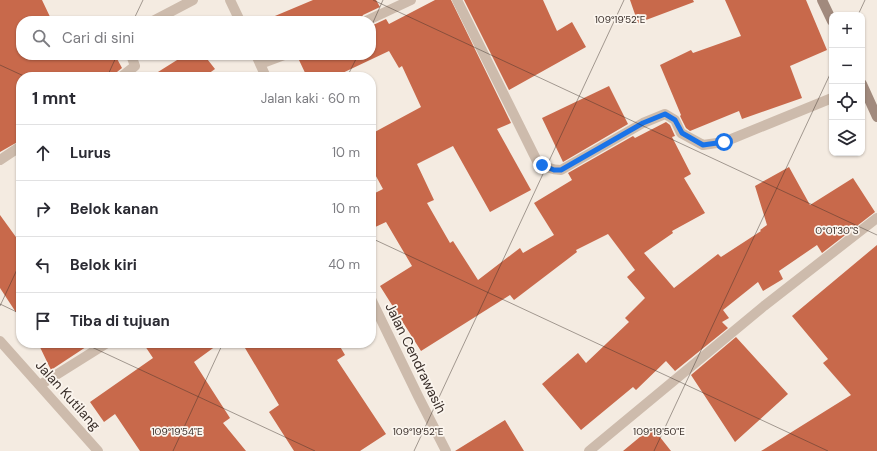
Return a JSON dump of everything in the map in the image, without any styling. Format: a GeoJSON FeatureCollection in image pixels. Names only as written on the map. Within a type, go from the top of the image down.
{"type":"FeatureCollection","features":[{"type":"Feature","properties":{"kind":"street"},"geometry":{"type":"LineString","coordinates":[[163,16],[194,0]]}},
{"type":"Feature","properties":{"kind":"street"},"geometry":{"type":"LineString","coordinates":[[230,0],[238,16]]}},
{"type":"Feature","properties":{"kind":"street"},"geometry":{"type":"LineString","coordinates":[[376,16],[412,0]]}},
{"type":"Feature","properties":{"kind":"street"},"geometry":{"type":"LineString","coordinates":[[457,0],[537,161],[554,170],[561,170],[643,123],[665,114],[675,120],[682,133],[703,145],[724,142],[829,99]]}},
{"type":"Feature","properties":{"kind":"street"},"geometry":{"type":"LineString","coordinates":[[822,0],[829,15]]}},
{"type":"Feature","properties":{"kind":"street"},"geometry":{"type":"LineString","coordinates":[[127,72],[135,66],[133,60]]}},
{"type":"Feature","properties":{"kind":"street"},"geometry":{"type":"LineString","coordinates":[[258,60],[264,72]]}},
{"type":"Feature","properties":{"kind":"street"},"geometry":{"type":"LineString","coordinates":[[865,91],[877,117]]}},
{"type":"Feature","properties":{"kind":"street"},"geometry":{"type":"LineString","coordinates":[[0,160],[16,149]]}},
{"type":"Feature","properties":{"kind":"street"},"geometry":{"type":"LineString","coordinates":[[589,451],[764,306],[877,218]]}},
{"type":"Feature","properties":{"kind":"street","name":"Jalan Cendrawasih"},"geometry":{"type":"LineString","coordinates":[[376,309],[446,451]]}},
{"type":"Feature","properties":{"kind":"street","name":"Jalan Kutilang"},"geometry":{"type":"LineString","coordinates":[[0,341],[98,451]]}},
{"type":"Feature","properties":{"kind":"street"},"geometry":{"type":"LineString","coordinates":[[40,385],[100,348]]}},
{"type":"Feature","properties":{"kind":"building"},"geometry":{"type":"Polygon","coordinates":[[[0,0],[42,0],[50,16],[16,16],[16,60],[118,60],[122,68],[117,72],[16,72],[16,143],[0,152],[0,0]]]}},
{"type":"Feature","properties":{"kind":"building"},"geometry":{"type":"Polygon","coordinates":[[[313,0],[376,0],[380,7],[362,16],[275,16],[313,0]]]}},
{"type":"Feature","properties":{"kind":"building"},"geometry":{"type":"Polygon","coordinates":[[[435,0],[451,0],[511,123],[497,129],[531,190],[490,212],[453,146],[417,164],[434,200],[427,203],[450,243],[453,241],[478,280],[520,248],[523,253],[554,235],[534,203],[572,180],[568,173],[633,136],[635,138],[666,122],[670,125],[675,136],[672,137],[691,174],[684,178],[705,213],[672,231],[673,233],[644,253],[674,288],[718,254],[721,257],[761,231],[760,230],[767,225],[755,186],[789,167],[810,205],[853,178],[875,212],[822,253],[817,245],[779,271],[783,279],[763,291],[758,282],[723,310],[729,318],[722,322],[728,328],[675,371],[666,361],[636,390],[633,387],[581,430],[542,384],[578,353],[586,363],[629,322],[625,318],[645,298],[627,277],[635,270],[608,234],[576,250],[577,252],[514,300],[510,295],[421,351],[380,286],[412,266],[386,222],[376,227],[376,192],[383,189],[376,176],[376,131],[421,107],[402,66],[399,68],[389,51],[376,57],[376,24],[386,19],[389,24],[435,0]]]}},
{"type":"Feature","properties":{"kind":"building"},"geometry":{"type":"Polygon","coordinates":[[[464,0],[543,0],[557,31],[572,22],[586,47],[509,90],[464,0]]]}},
{"type":"Feature","properties":{"kind":"building"},"geometry":{"type":"Polygon","coordinates":[[[630,0],[693,0],[694,2],[638,23],[630,0]]]}},
{"type":"Feature","properties":{"kind":"building"},"geometry":{"type":"Polygon","coordinates":[[[725,0],[806,0],[827,50],[790,66],[802,98],[742,119],[739,111],[690,131],[686,128],[680,116],[681,115],[660,65],[691,50],[693,53],[741,36],[725,0]]]}},
{"type":"Feature","properties":{"kind":"building"},"geometry":{"type":"Polygon","coordinates":[[[177,60],[208,60],[215,69],[211,72],[158,72],[177,60]]]}},
{"type":"Feature","properties":{"kind":"building"},"geometry":{"type":"Polygon","coordinates":[[[299,60],[370,60],[345,72],[305,72],[299,60]]]}},
{"type":"Feature","properties":{"kind":"building"},"geometry":{"type":"Polygon","coordinates":[[[609,86],[628,124],[563,162],[542,118],[609,86]]]}},
{"type":"Feature","properties":{"kind":"building"},"geometry":{"type":"Polygon","coordinates":[[[0,215],[16,237],[16,312],[0,288],[0,215]]]}},
{"type":"Feature","properties":{"kind":"building"},"geometry":{"type":"Polygon","coordinates":[[[877,245],[877,451],[761,451],[851,395],[823,363],[828,359],[792,316],[877,245]]]}},
{"type":"Feature","properties":{"kind":"building"},"geometry":{"type":"Polygon","coordinates":[[[736,337],[788,394],[735,442],[691,375],[736,337]]]}},
{"type":"Feature","properties":{"kind":"building"},"geometry":{"type":"Polygon","coordinates":[[[40,348],[84,348],[51,370],[40,348]]]}},
{"type":"Feature","properties":{"kind":"building"},"geometry":{"type":"Polygon","coordinates":[[[146,348],[213,348],[194,362],[230,418],[223,423],[246,451],[140,451],[115,414],[104,422],[90,402],[153,358],[146,348]]]}},
{"type":"Feature","properties":{"kind":"building"},"geometry":{"type":"Polygon","coordinates":[[[245,348],[341,348],[345,355],[337,360],[386,434],[360,451],[294,451],[269,412],[279,405],[245,348]]]}},
{"type":"Feature","properties":{"kind":"building"},"geometry":{"type":"Polygon","coordinates":[[[505,420],[524,451],[455,451],[505,420]]]}},
{"type":"Feature","properties":{"kind":"building"},"geometry":{"type":"Polygon","coordinates":[[[652,427],[671,451],[623,451],[652,427]]]}},
{"type":"Feature","properties":{"kind":"route"},"geometry":{"type":"LineString","coordinates":[[542,165],[554,170],[561,170],[643,123],[665,114],[675,120],[682,133],[703,145],[724,142]]}}]}
